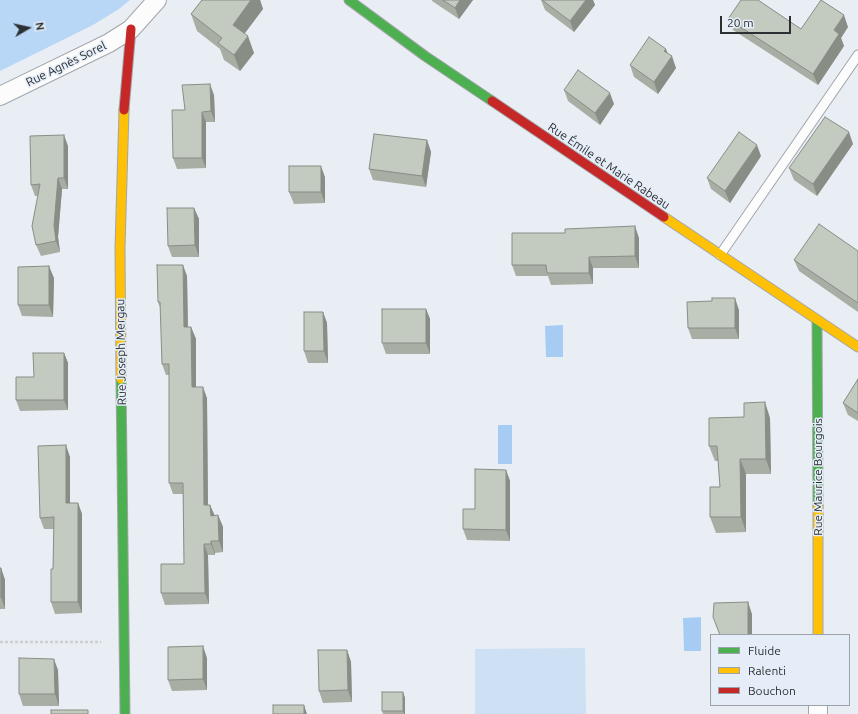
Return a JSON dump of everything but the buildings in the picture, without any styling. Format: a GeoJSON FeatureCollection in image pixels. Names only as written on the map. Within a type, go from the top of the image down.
{"type":"FeatureCollection","features":[{"type":"Feature","properties":{"kind":"street"},"geometry":{"type":"LineString","coordinates":[[131,29],[157,0]]}},
{"type":"Feature","properties":{"kind":"street","name":"Rue Émile et Marie Rabeau"},"geometry":{"type":"LineString","coordinates":[[349,0],[425,56],[817,320],[858,346]]}},
{"type":"Feature","properties":{"kind":"street","name":"Rue Agnès Sorel"},"geometry":{"type":"LineString","coordinates":[[0,96],[109,43],[131,29]]}},
{"type":"Feature","properties":{"kind":"street","name":"Rue Joseph Mergau"},"geometry":{"type":"LineString","coordinates":[[125,714],[120,213],[124,94],[131,29]]}},
{"type":"Feature","properties":{"kind":"street","name":"Rue Maurice Bourgois"},"geometry":{"type":"LineString","coordinates":[[817,320],[818,634]]}},
{"type":"Feature","properties":{"kind":"lane"},"geometry":{"type":"LineString","coordinates":[[720,255],[858,55]]}},
{"type":"Feature","properties":{"kind":"path"},"geometry":{"type":"LineString","coordinates":[[0,642],[124,642]]}},
{"type":"Feature","properties":{"kind":"shaded area"},"geometry":{"type":"Polygon","coordinates":[[[0,0],[130,0],[119,9],[93,25],[0,71],[0,0]]]}},
{"type":"Feature","properties":{"kind":"shaded area"},"geometry":{"type":"Polygon","coordinates":[[[563,325],[563,357],[546,357],[545,326],[563,325]]]}},
{"type":"Feature","properties":{"kind":"shaded area"},"geometry":{"type":"Polygon","coordinates":[[[498,425],[512,425],[512,464],[498,464],[498,425]]]}},
{"type":"Feature","properties":{"kind":"shaded area"},"geometry":{"type":"Polygon","coordinates":[[[701,617],[701,651],[684,651],[683,618],[701,617]]]}},
{"type":"Feature","properties":{"kind":"shaded area"},"geometry":{"type":"Polygon","coordinates":[[[585,648],[586,714],[475,714],[475,649],[585,648]]]}},
{"type":"Feature","properties":{"kind":"traffic: fast"},"geometry":{"type":"LineString","coordinates":[[349,0],[425,56],[492,101]]}},
{"type":"Feature","properties":{"kind":"traffic: fast"},"geometry":{"type":"LineString","coordinates":[[817,320],[818,506]]}},
{"type":"Feature","properties":{"kind":"traffic: fast"},"geometry":{"type":"LineString","coordinates":[[121,379],[125,714]]}},
{"type":"Feature","properties":{"kind":"traffic: slow"},"geometry":{"type":"LineString","coordinates":[[121,379],[120,248],[124,110]]}},
{"type":"Feature","properties":{"kind":"traffic: slow"},"geometry":{"type":"LineString","coordinates":[[664,217],[858,347]]}},
{"type":"Feature","properties":{"kind":"traffic: slow"},"geometry":{"type":"LineString","coordinates":[[818,506],[818,634]]}},
{"type":"Feature","properties":{"kind":"traffic: jam"},"geometry":{"type":"LineString","coordinates":[[124,110],[131,29]]}},
{"type":"Feature","properties":{"kind":"traffic: jam"},"geometry":{"type":"LineString","coordinates":[[492,101],[664,217]]}}]}
